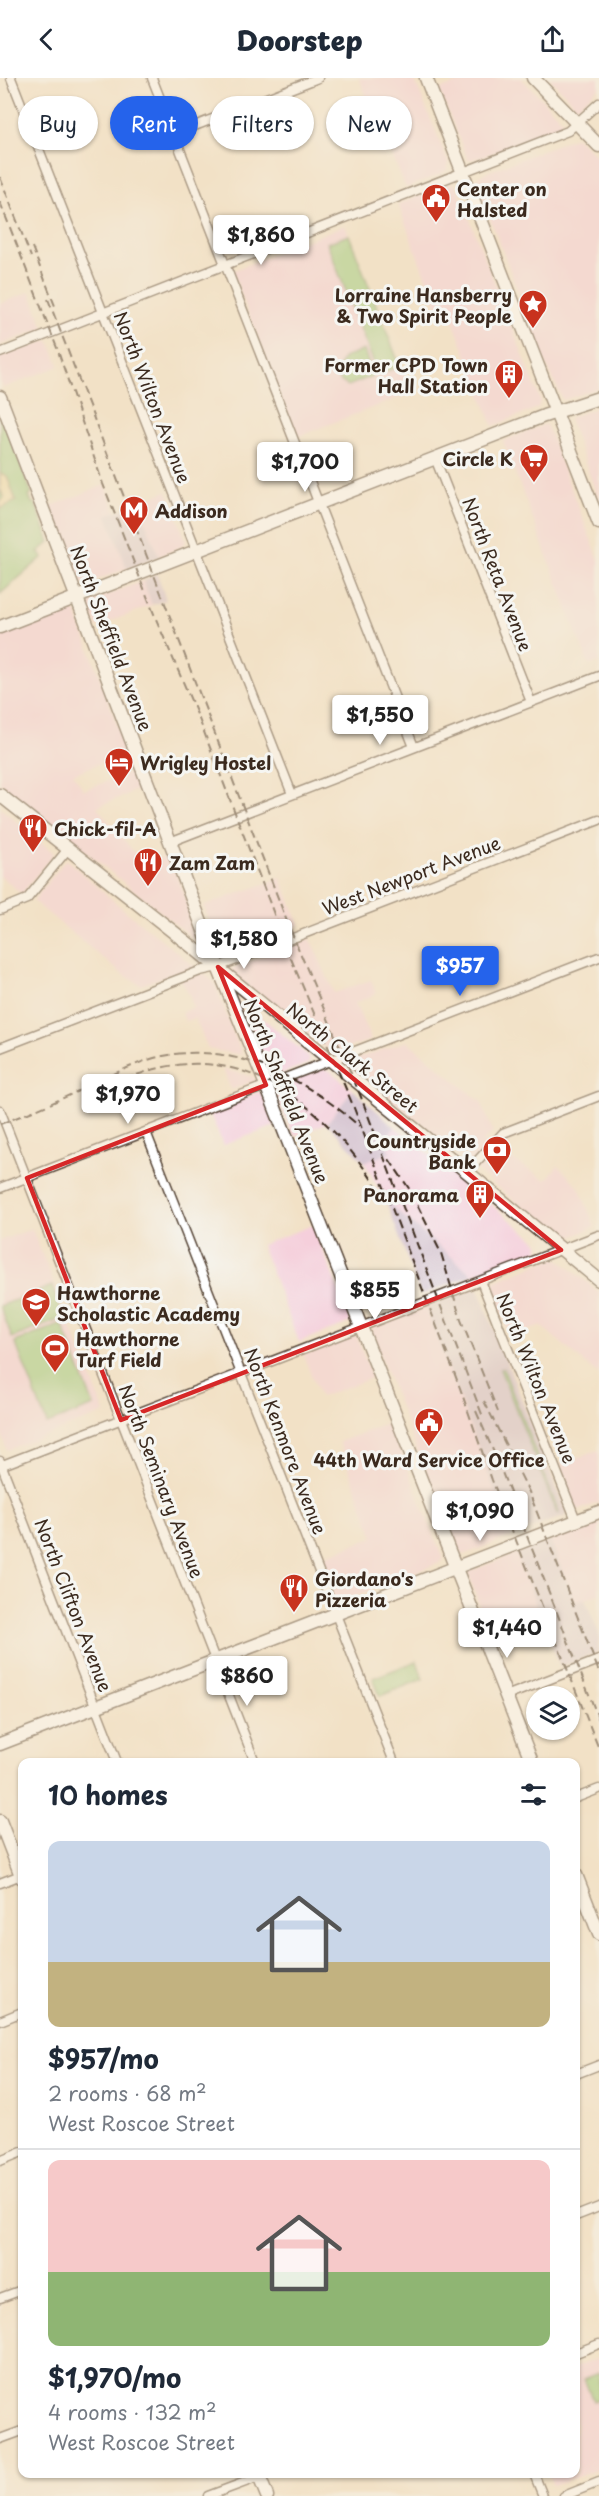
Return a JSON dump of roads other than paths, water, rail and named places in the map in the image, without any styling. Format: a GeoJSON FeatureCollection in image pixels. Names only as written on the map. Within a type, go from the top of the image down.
{"type":"FeatureCollection","features":[{"type":"Feature","properties":{"kind":"street","name":"North Wilton Avenue"},"geometry":{"type":"LineString","coordinates":[[11,78],[292,794]]}},
{"type":"Feature","properties":{"kind":"street"},"geometry":{"type":"LineString","coordinates":[[152,78],[159,96]]}},
{"type":"Feature","properties":{"kind":"street"},"geometry":{"type":"LineString","coordinates":[[198,125],[318,78]]}},
{"type":"Feature","properties":{"kind":"street"},"geometry":{"type":"LineString","coordinates":[[426,78],[599,523]]}},
{"type":"Feature","properties":{"kind":"street"},"geometry":{"type":"LineString","coordinates":[[532,78],[599,146]]}},
{"type":"Feature","properties":{"kind":"street"},"geometry":{"type":"LineString","coordinates":[[0,353],[568,131],[599,103]]}},
{"type":"Feature","properties":{"kind":"street"},"geometry":{"type":"LineString","coordinates":[[180,150],[414,747]]}},
{"type":"Feature","properties":{"kind":"street","name":"North Sheffield Avenue"},"geometry":{"type":"LineString","coordinates":[[0,397],[218,967],[530,1758]]}},
{"type":"Feature","properties":{"kind":"street"},"geometry":{"type":"LineString","coordinates":[[0,627],[435,458],[599,398]]}},
{"type":"Feature","properties":{"kind":"street","name":"North Reta Avenue"},"geometry":{"type":"LineString","coordinates":[[435,458],[531,702]]}},
{"type":"Feature","properties":{"kind":"street"},"geometry":{"type":"LineString","coordinates":[[170,842],[599,676]]}},
{"type":"Feature","properties":{"kind":"street","name":"North Clark Street"},"geometry":{"type":"LineString","coordinates":[[0,795],[218,967],[329,1061],[599,1280]]}},
{"type":"Feature","properties":{"kind":"street","name":"West Newport Avenue"},"geometry":{"type":"LineString","coordinates":[[0,1048],[200,971],[218,967],[599,820]]}},
{"type":"Feature","properties":{"kind":"street"},"geometry":{"type":"LineString","coordinates":[[0,910],[27,899],[68,849]]}},
{"type":"Feature","properties":{"kind":"street"},"geometry":{"type":"LineString","coordinates":[[0,1188],[599,957]]}},
{"type":"Feature","properties":{"kind":"street"},"geometry":{"type":"LineString","coordinates":[[467,1172],[503,1133],[599,1096]]}},
{"type":"Feature","properties":{"kind":"street","name":"North Seminary Avenue"},"geometry":{"type":"LineString","coordinates":[[0,1110],[253,1758]]}},
{"type":"Feature","properties":{"kind":"street","name":"North Kenmore Avenue"},"geometry":{"type":"LineString","coordinates":[[146,1132],[392,1758]]}},
{"type":"Feature","properties":{"kind":"street"},"geometry":{"type":"LineString","coordinates":[[1,1464],[121,1420],[599,1235]]}},
{"type":"Feature","properties":{"kind":"street","name":"North Wilton Avenue"},"geometry":{"type":"LineString","coordinates":[[481,1281],[576,1520]]}},
{"type":"Feature","properties":{"kind":"street","name":"North Clifton Avenue"},"geometry":{"type":"LineString","coordinates":[[1,1464],[115,1758]]}},
{"type":"Feature","properties":{"kind":"street"},"geometry":{"type":"LineString","coordinates":[[0,1744],[599,1512]]}},
{"type":"Feature","properties":{"kind":"street"},"geometry":{"type":"LineString","coordinates":[[506,1696],[599,1660]]}},
{"type":"Feature","properties":{"kind":"street"},"geometry":{"type":"LineString","coordinates":[[580,1796],[599,1789]]}},
{"type":"Feature","properties":{"kind":"street"},"geometry":{"type":"LineString","coordinates":[[0,1821],[18,1866]]}},
{"type":"Feature","properties":{"kind":"street"},"geometry":{"type":"LineString","coordinates":[[0,1883],[18,1877]]}},
{"type":"Feature","properties":{"kind":"street"},"geometry":{"type":"LineString","coordinates":[[580,1885],[598,1931]]}},
{"type":"Feature","properties":{"kind":"street"},"geometry":{"type":"LineString","coordinates":[[0,2021],[18,2014]]}},
{"type":"Feature","properties":{"kind":"street"},"geometry":{"type":"LineString","coordinates":[[580,2072],[599,2065]]}},
{"type":"Feature","properties":{"kind":"street"},"geometry":{"type":"LineString","coordinates":[[0,2161],[18,2154]]}},
{"type":"Feature","properties":{"kind":"street"},"geometry":{"type":"LineString","coordinates":[[580,2214],[599,2207]]}},
{"type":"Feature","properties":{"kind":"street"},"geometry":{"type":"LineString","coordinates":[[0,2298],[18,2291]]}},
{"type":"Feature","properties":{"kind":"street"},"geometry":{"type":"LineString","coordinates":[[580,2351],[599,2344]]}},
{"type":"Feature","properties":{"kind":"street"},"geometry":{"type":"LineString","coordinates":[[0,2439],[18,2432]]}},
{"type":"Feature","properties":{"kind":"street"},"geometry":{"type":"LineString","coordinates":[[208,2496],[253,2478]]}},
{"type":"Feature","properties":{"kind":"street"},"geometry":{"type":"LineString","coordinates":[[262,2478],[267,2496]]}},
{"type":"Feature","properties":{"kind":"street"},"geometry":{"type":"LineString","coordinates":[[536,2478],[543,2496]]}},
{"type":"Feature","properties":{"kind":"street"},"geometry":{"type":"LineString","coordinates":[[564,2496],[599,2482]]}},
{"type":"Feature","properties":{"kind":"railway"},"geometry":{"type":"LineString","coordinates":[[0,177],[31,257]]}},
{"type":"Feature","properties":{"kind":"railway"},"geometry":{"type":"LineString","coordinates":[[0,202],[57,348],[103,484],[156,619],[199,719],[292,961],[354,1108],[460,1388],[492,1480],[599,1749]]}},
{"type":"Feature","properties":{"kind":"railway"},"geometry":{"type":"LineString","coordinates":[[32,247],[55,306]]}},
{"type":"Feature","properties":{"kind":"railway"},"geometry":{"type":"LineString","coordinates":[[48,299],[288,924],[361,1097],[483,1417]]}},
{"type":"Feature","properties":{"kind":"railway"},"geometry":{"type":"LineString","coordinates":[[0,1124],[57,1101],[141,1062],[179,1054],[207,1053],[235,1058],[289,1077],[337,1108],[359,1126]]}},
{"type":"Feature","properties":{"kind":"railway"},"geometry":{"type":"LineString","coordinates":[[87,1095],[143,1073],[177,1065],[210,1064],[240,1071],[269,1082],[296,1099],[321,1119],[344,1142],[381,1194]]}},
{"type":"Feature","properties":{"kind":"railway"},"geometry":{"type":"LineString","coordinates":[[389,1159],[410,1190],[441,1253],[461,1320],[498,1412]]}},
{"type":"Feature","properties":{"kind":"railway"},"geometry":{"type":"LineString","coordinates":[[484,1401],[529,1492],[599,1672]]}},
{"type":"Feature","properties":{"kind":"railway"},"geometry":{"type":"LineString","coordinates":[[476,1411],[599,1720]]}},
{"type":"Feature","properties":{"kind":"place","name":"Center on Halsted"},"geometry":{"type":"Point","coordinates":[436,224]}},
{"type":"Feature","properties":{"kind":"place","name":"Lorraine Hansberry & Two Spirit People"},"geometry":{"type":"Point","coordinates":[533,330]}},
{"type":"Feature","properties":{"kind":"place","name":"Former CPD Town Hall Station"},"geometry":{"type":"Point","coordinates":[509,400]}},
{"type":"Feature","properties":{"kind":"place","name":"Circle K"},"geometry":{"type":"Point","coordinates":[534,484]}},
{"type":"Feature","properties":{"kind":"place","name":"Addison"},"geometry":{"type":"Point","coordinates":[134,536]}},
{"type":"Feature","properties":{"kind":"place","name":"Wrigley Hostel"},"geometry":{"type":"Point","coordinates":[119,788]}},
{"type":"Feature","properties":{"kind":"place","name":"Chick-fil-A"},"geometry":{"type":"Point","coordinates":[33,854]}},
{"type":"Feature","properties":{"kind":"place","name":"Zam Zam"},"geometry":{"type":"Point","coordinates":[148,888]}},
{"type":"Feature","properties":{"kind":"place","name":"Countryside Bank"},"geometry":{"type":"Point","coordinates":[497,1176]}},
{"type":"Feature","properties":{"kind":"place","name":"Panorama"},"geometry":{"type":"Point","coordinates":[480,1220]}},
{"type":"Feature","properties":{"kind":"place","name":"Hawthorne Scholastic Academy"},"geometry":{"type":"Point","coordinates":[36,1328]}},
{"type":"Feature","properties":{"kind":"place","name":"Hawthorne Turf Field"},"geometry":{"type":"Point","coordinates":[55,1374]}},
{"type":"Feature","properties":{"kind":"place","name":"44th Ward Service Office"},"geometry":{"type":"Point","coordinates":[429,1448]}},
{"type":"Feature","properties":{"kind":"place","name":"Giordano's Pizzeria"},"geometry":{"type":"Point","coordinates":[294,1614]}}]}
